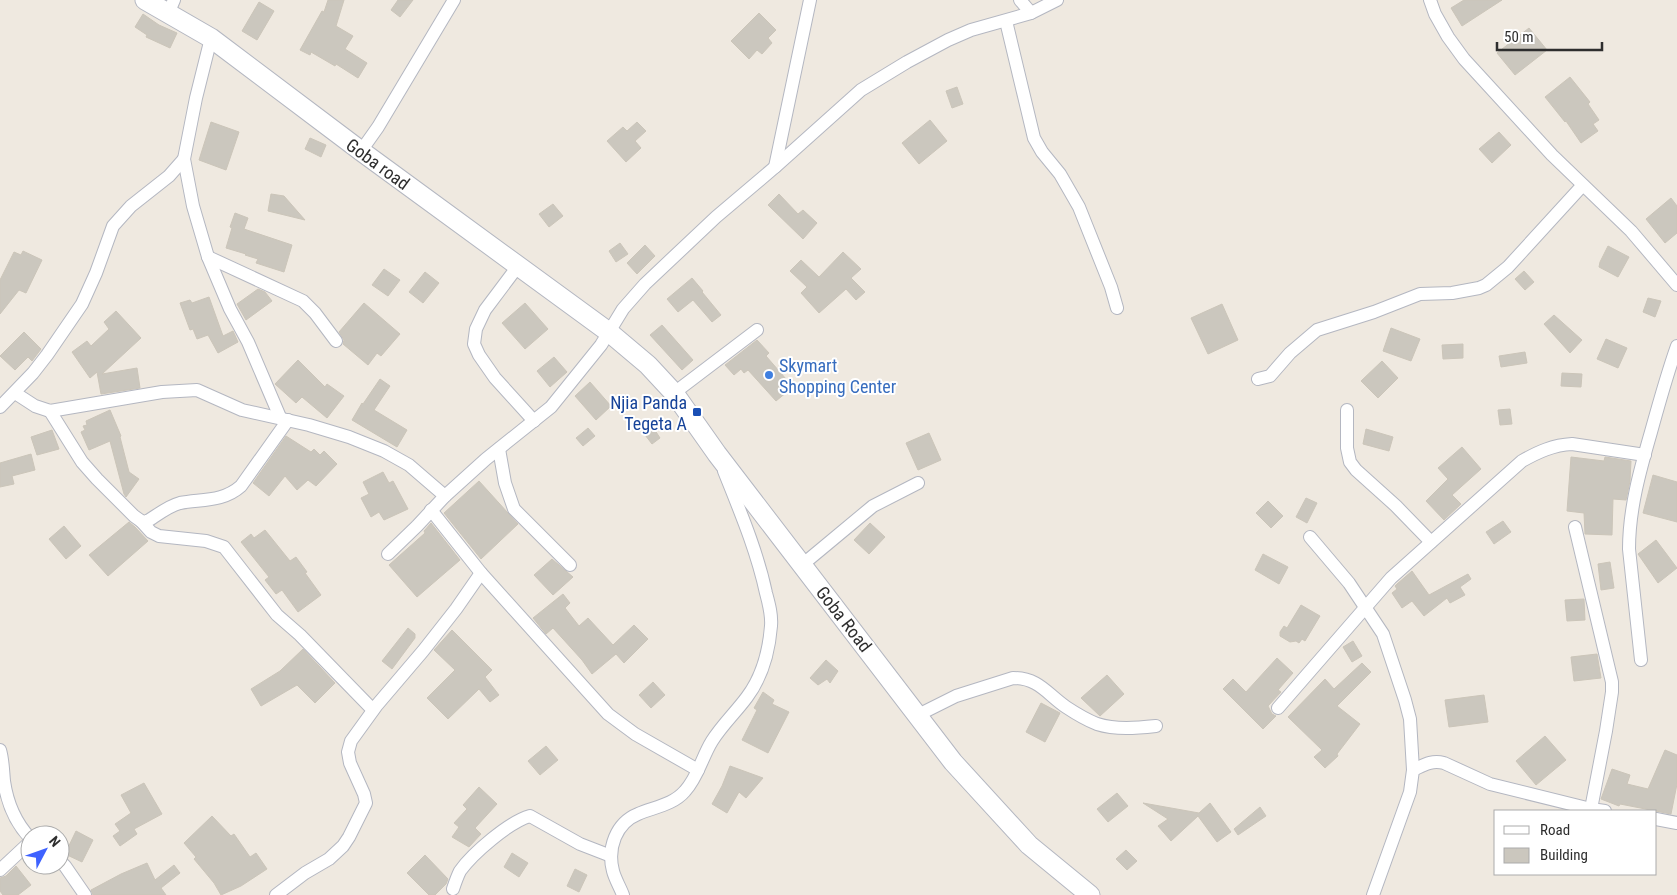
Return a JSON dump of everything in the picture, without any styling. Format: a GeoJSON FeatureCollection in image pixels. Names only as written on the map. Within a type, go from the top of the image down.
{"type":"FeatureCollection","features":[{"type":"Feature","properties":{"kind":"main road","name":"Goba road"},"geometry":{"type":"LineString","coordinates":[[144,0],[171,7],[361,151],[610,333]]}},
{"type":"Feature","properties":{"kind":"main road","name":"Goba Road"},"geometry":{"type":"LineString","coordinates":[[610,333],[648,365],[674,393],[717,454],[953,762],[1029,845],[1090,895]]}},
{"type":"Feature","properties":{"kind":"street"},"geometry":{"type":"LineString","coordinates":[[361,151],[378,127],[454,0]]}},
{"type":"Feature","properties":{"kind":"street"},"geometry":{"type":"LineString","coordinates":[[776,167],[810,0]]}},
{"type":"Feature","properties":{"kind":"street"},"geometry":{"type":"LineString","coordinates":[[1020,0],[1031,13]]}},
{"type":"Feature","properties":{"kind":"street"},"geometry":{"type":"LineString","coordinates":[[388,554],[446,496],[499,449],[551,407],[610,333],[623,309],[644,284],[716,217],[776,167],[861,90],[875,80],[971,30],[1031,13],[1057,0]]}},
{"type":"Feature","properties":{"kind":"street"},"geometry":{"type":"LineString","coordinates":[[1430,0],[1435,14],[1448,37],[1464,60],[1582,186],[1631,231],[1677,285]]}},
{"type":"Feature","properties":{"kind":"street"},"geometry":{"type":"LineString","coordinates":[[1006,20],[1034,138],[1042,152],[1060,174],[1079,207],[1111,287],[1117,308]]}},
{"type":"Feature","properties":{"kind":"street"},"geometry":{"type":"LineString","coordinates":[[211,38],[196,98],[184,159],[193,206],[208,257],[230,309],[284,418]]}},
{"type":"Feature","properties":{"kind":"street"},"geometry":{"type":"LineString","coordinates":[[0,408],[47,355],[82,304],[96,273],[113,226],[131,206],[169,176],[184,159]]}},
{"type":"Feature","properties":{"kind":"street"},"geometry":{"type":"LineString","coordinates":[[1258,379],[1270,376],[1290,353],[1317,330],[1374,312],[1420,294],[1452,292],[1486,285],[1508,267],[1531,244],[1582,186]]}},
{"type":"Feature","properties":{"kind":"street"},"geometry":{"type":"LineString","coordinates":[[208,257],[303,301],[315,313],[336,341]]}},
{"type":"Feature","properties":{"kind":"street"},"geometry":{"type":"LineString","coordinates":[[518,266],[485,310],[476,329],[474,344],[479,356],[495,378],[534,422]]}},
{"type":"Feature","properties":{"kind":"street"},"geometry":{"type":"LineString","coordinates":[[674,393],[757,330]]}},
{"type":"Feature","properties":{"kind":"street"},"geometry":{"type":"LineString","coordinates":[[1641,660],[1629,549],[1632,504],[1644,455],[1677,346]]}},
{"type":"Feature","properties":{"kind":"street"},"geometry":{"type":"LineString","coordinates":[[15,393],[35,406],[50,411],[162,392],[190,390],[204,392],[242,410],[284,418],[349,437],[398,458],[446,496]]}},
{"type":"Feature","properties":{"kind":"street"},"geometry":{"type":"LineString","coordinates":[[1347,410],[1347,448],[1350,462],[1431,542]]}},
{"type":"Feature","properties":{"kind":"street"},"geometry":{"type":"LineString","coordinates":[[50,411],[82,462],[151,532],[159,536],[206,541],[224,547],[277,615],[300,635],[373,710]]}},
{"type":"Feature","properties":{"kind":"street"},"geometry":{"type":"LineString","coordinates":[[140,521],[146,522],[178,504],[218,499],[236,490],[241,486],[284,418]]}},
{"type":"Feature","properties":{"kind":"street"},"geometry":{"type":"LineString","coordinates":[[1278,708],[1391,578],[1516,466],[1546,448],[1572,444],[1644,455]]}},
{"type":"Feature","properties":{"kind":"street"},"geometry":{"type":"LineString","coordinates":[[499,449],[505,483],[514,509],[570,565]]}},
{"type":"Feature","properties":{"kind":"street"},"geometry":{"type":"LineString","coordinates":[[623,895],[613,870],[611,856],[617,831],[637,814],[671,802],[688,788],[717,732],[757,683],[763,668],[771,618],[763,577],[717,454]]}},
{"type":"Feature","properties":{"kind":"street"},"geometry":{"type":"LineString","coordinates":[[802,565],[873,506],[918,483]]}},
{"type":"Feature","properties":{"kind":"street"},"geometry":{"type":"LineString","coordinates":[[431,510],[481,573],[608,714],[635,734],[698,770]]}},
{"type":"Feature","properties":{"kind":"street"},"geometry":{"type":"LineString","coordinates":[[1575,527],[1612,682],[1606,731],[1591,809]]}},
{"type":"Feature","properties":{"kind":"street"},"geometry":{"type":"LineString","coordinates":[[1310,538],[1335,565],[1383,634],[1410,719],[1413,770],[1410,792],[1373,895]]}},
{"type":"Feature","properties":{"kind":"street"},"geometry":{"type":"LineString","coordinates":[[276,895],[305,873],[329,859],[349,837],[364,808],[366,799],[350,763],[348,752],[351,742],[373,710],[456,609],[481,573]]}},
{"type":"Feature","properties":{"kind":"street"},"geometry":{"type":"LineString","coordinates":[[918,715],[956,696],[1013,678],[1022,678],[1036,683],[1067,708],[1097,724],[1115,728],[1156,726]]}},
{"type":"Feature","properties":{"kind":"street"},"geometry":{"type":"LineString","coordinates":[[0,750],[4,783],[12,810],[20,825]]}},
{"type":"Feature","properties":{"kind":"street"},"geometry":{"type":"LineString","coordinates":[[1413,770],[1430,762],[1444,763],[1490,784],[1598,810]]}},
{"type":"Feature","properties":{"kind":"street"},"geometry":{"type":"LineString","coordinates":[[454,889],[460,872],[480,851],[519,820],[530,816],[580,844],[611,856]]}},
{"type":"Feature","properties":{"kind":"street"},"geometry":{"type":"LineString","coordinates":[[1657,819],[1677,823]]}},
{"type":"Feature","properties":{"kind":"street"},"geometry":{"type":"LineString","coordinates":[[0,870],[20,851]]}},
{"type":"Feature","properties":{"kind":"street"},"geometry":{"type":"LineString","coordinates":[[70,873],[85,895]]}},
{"type":"Feature","properties":{"kind":"building"},"geometry":{"type":"Polygon","coordinates":[[[328,0],[344,0],[336,26],[353,36],[345,49],[367,63],[358,78],[336,64],[335,66],[311,52],[310,55],[300,50],[322,11],[324,12],[328,0]]]}},
{"type":"Feature","properties":{"kind":"building"},"geometry":{"type":"Polygon","coordinates":[[[398,0],[413,0],[400,17],[391,10],[398,0]]]}},
{"type":"Feature","properties":{"kind":"building"},"geometry":{"type":"Polygon","coordinates":[[[1464,0],[1502,0],[1462,26],[1451,8],[1464,0]]]}},
{"type":"Feature","properties":{"kind":"building"},"geometry":{"type":"Polygon","coordinates":[[[259,2],[274,11],[257,40],[242,31],[259,2]]]}},
{"type":"Feature","properties":{"kind":"building"},"geometry":{"type":"Polygon","coordinates":[[[759,13],[776,30],[768,38],[772,43],[762,54],[757,50],[749,59],[731,41],[759,13]]]}},
{"type":"Feature","properties":{"kind":"building"},"geometry":{"type":"Polygon","coordinates":[[[143,14],[159,25],[177,33],[170,48],[146,37],[147,35],[135,27],[143,14]]]}},
{"type":"Feature","properties":{"kind":"building"},"geometry":{"type":"Polygon","coordinates":[[[1529,28],[1547,50],[1515,75],[1497,53],[1529,28]]]}},
{"type":"Feature","properties":{"kind":"building"},"geometry":{"type":"Polygon","coordinates":[[[1570,77],[1590,102],[1588,104],[1599,120],[1593,124],[1598,131],[1581,143],[1566,121],[1545,97],[1570,77]]]}},
{"type":"Feature","properties":{"kind":"building"},"geometry":{"type":"Polygon","coordinates":[[[957,87],[963,104],[952,108],[946,91],[957,87]]]}},
{"type":"Feature","properties":{"kind":"building"},"geometry":{"type":"Polygon","coordinates":[[[930,120],[947,141],[919,164],[902,143],[930,120]]]}},
{"type":"Feature","properties":{"kind":"building"},"geometry":{"type":"Polygon","coordinates":[[[211,122],[239,132],[226,170],[199,160],[211,122]]]}},
{"type":"Feature","properties":{"kind":"building"},"geometry":{"type":"Polygon","coordinates":[[[637,122],[646,131],[635,141],[641,148],[626,162],[607,141],[623,127],[627,131],[637,122]]]}},
{"type":"Feature","properties":{"kind":"building"},"geometry":{"type":"Polygon","coordinates":[[[1499,132],[1511,145],[1492,163],[1479,149],[1499,132]]]}},
{"type":"Feature","properties":{"kind":"building"},"geometry":{"type":"Polygon","coordinates":[[[310,138],[326,145],[321,157],[305,149],[310,138]]]}},
{"type":"Feature","properties":{"kind":"building"},"geometry":{"type":"Polygon","coordinates":[[[271,194],[284,196],[305,220],[268,211],[271,194]]]}},
{"type":"Feature","properties":{"kind":"building"},"geometry":{"type":"Polygon","coordinates":[[[779,194],[798,214],[803,210],[817,223],[803,239],[768,205],[779,194]]]}},
{"type":"Feature","properties":{"kind":"building"},"geometry":{"type":"Polygon","coordinates":[[[1671,198],[1677,206],[1677,233],[1665,243],[1646,219],[1671,198]]]}},
{"type":"Feature","properties":{"kind":"building"},"geometry":{"type":"Polygon","coordinates":[[[553,204],[563,216],[549,227],[539,214],[553,204]]]}},
{"type":"Feature","properties":{"kind":"building"},"geometry":{"type":"Polygon","coordinates":[[[235,213],[248,218],[244,229],[292,245],[284,272],[256,263],[258,259],[226,248],[235,213]]]}},
{"type":"Feature","properties":{"kind":"building"},"geometry":{"type":"Polygon","coordinates":[[[620,243],[628,254],[616,262],[609,251],[620,243]]]}},
{"type":"Feature","properties":{"kind":"building"},"geometry":{"type":"Polygon","coordinates":[[[645,245],[655,256],[637,274],[627,263],[645,245]]]}},
{"type":"Feature","properties":{"kind":"building"},"geometry":{"type":"Polygon","coordinates":[[[1608,246],[1629,257],[1618,277],[1599,267],[1608,246]]]}},
{"type":"Feature","properties":{"kind":"building"},"geometry":{"type":"Polygon","coordinates":[[[23,251],[42,260],[26,293],[19,290],[0,314],[0,280],[14,252],[21,255],[23,251]]]}},
{"type":"Feature","properties":{"kind":"building"},"geometry":{"type":"Polygon","coordinates":[[[843,252],[861,269],[851,278],[865,292],[856,300],[846,289],[819,313],[801,293],[807,287],[790,271],[801,260],[819,277],[843,252]]]}},
{"type":"Feature","properties":{"kind":"building"},"geometry":{"type":"Polygon","coordinates":[[[384,269],[400,280],[388,296],[372,285],[384,269]]]}},
{"type":"Feature","properties":{"kind":"building"},"geometry":{"type":"Polygon","coordinates":[[[1524,271],[1534,282],[1525,290],[1515,279],[1524,271]]]}},
{"type":"Feature","properties":{"kind":"building"},"geometry":{"type":"Polygon","coordinates":[[[425,272],[439,283],[423,303],[409,292],[425,272]]]}},
{"type":"Feature","properties":{"kind":"building"},"geometry":{"type":"Polygon","coordinates":[[[692,278],[721,315],[712,322],[693,300],[678,312],[667,299],[692,278]]]}},
{"type":"Feature","properties":{"kind":"building"},"geometry":{"type":"Polygon","coordinates":[[[258,289],[265,292],[272,301],[246,320],[237,304],[258,289]]]}},
{"type":"Feature","properties":{"kind":"building"},"geometry":{"type":"Polygon","coordinates":[[[209,297],[223,336],[233,331],[238,342],[218,353],[208,335],[197,339],[193,329],[190,330],[180,303],[190,300],[192,303],[209,297]]]}},
{"type":"Feature","properties":{"kind":"building"},"geometry":{"type":"Polygon","coordinates":[[[1648,298],[1661,301],[1655,317],[1643,312],[1648,298]]]}},
{"type":"Feature","properties":{"kind":"building"},"geometry":{"type":"Polygon","coordinates":[[[364,303],[400,334],[381,356],[377,353],[368,365],[343,344],[344,340],[339,332],[364,303]]]}},
{"type":"Feature","properties":{"kind":"building"},"geometry":{"type":"Polygon","coordinates":[[[525,303],[548,329],[525,349],[502,323],[525,303]]]}},
{"type":"Feature","properties":{"kind":"building"},"geometry":{"type":"Polygon","coordinates":[[[1222,304],[1238,340],[1208,354],[1191,318],[1222,304]]]}},
{"type":"Feature","properties":{"kind":"building"},"geometry":{"type":"Polygon","coordinates":[[[116,311],[141,338],[102,374],[137,368],[140,388],[101,394],[97,372],[90,378],[72,352],[87,341],[91,346],[109,329],[104,322],[116,311]]]}},
{"type":"Feature","properties":{"kind":"building"},"geometry":{"type":"Polygon","coordinates":[[[1554,315],[1582,340],[1570,353],[1544,324],[1554,315]]]}},
{"type":"Feature","properties":{"kind":"building"},"geometry":{"type":"Polygon","coordinates":[[[662,325],[693,360],[682,370],[650,335],[662,325]]]}},
{"type":"Feature","properties":{"kind":"building"},"geometry":{"type":"Polygon","coordinates":[[[1391,328],[1420,339],[1411,361],[1383,351],[1391,328]]]}},
{"type":"Feature","properties":{"kind":"building"},"geometry":{"type":"Polygon","coordinates":[[[24,332],[41,349],[32,361],[28,357],[15,370],[0,356],[24,332]]]}},
{"type":"Feature","properties":{"kind":"building"},"geometry":{"type":"Polygon","coordinates":[[[1606,339],[1627,348],[1618,368],[1597,359],[1606,339]]]}},
{"type":"Feature","properties":{"kind":"building"},"geometry":{"type":"Polygon","coordinates":[[[757,340],[769,353],[766,356],[793,387],[776,401],[748,370],[744,373],[741,369],[734,375],[725,365],[757,340]]]}},
{"type":"Feature","properties":{"kind":"building"},"geometry":{"type":"Polygon","coordinates":[[[1463,344],[1463,358],[1443,359],[1442,345],[1463,344]]]}},
{"type":"Feature","properties":{"kind":"building"},"geometry":{"type":"Polygon","coordinates":[[[1525,352],[1527,363],[1501,367],[1499,356],[1525,352]]]}},
{"type":"Feature","properties":{"kind":"building"},"geometry":{"type":"Polygon","coordinates":[[[554,357],[567,372],[550,387],[537,371],[554,357]]]}},
{"type":"Feature","properties":{"kind":"building"},"geometry":{"type":"Polygon","coordinates":[[[298,360],[325,387],[327,384],[344,396],[327,418],[302,397],[296,403],[275,384],[298,360]]]}},
{"type":"Feature","properties":{"kind":"building"},"geometry":{"type":"Polygon","coordinates":[[[1382,361],[1398,378],[1378,398],[1361,381],[1382,361]]]}},
{"type":"Feature","properties":{"kind":"building"},"geometry":{"type":"Polygon","coordinates":[[[1562,373],[1582,374],[1581,387],[1561,386],[1562,373]]]}},
{"type":"Feature","properties":{"kind":"building"},"geometry":{"type":"Polygon","coordinates":[[[380,379],[390,386],[374,410],[407,430],[397,447],[352,420],[380,379]]]}},
{"type":"Feature","properties":{"kind":"building"},"geometry":{"type":"Polygon","coordinates":[[[590,382],[611,406],[596,420],[575,396],[590,382]]]}},
{"type":"Feature","properties":{"kind":"building"},"geometry":{"type":"Polygon","coordinates":[[[1510,409],[1512,424],[1500,425],[1498,410],[1510,409]]]}},
{"type":"Feature","properties":{"kind":"building"},"geometry":{"type":"Polygon","coordinates":[[[110,410],[121,436],[129,472],[139,479],[126,497],[110,441],[89,450],[81,432],[85,430],[83,426],[87,425],[86,421],[110,410]]]}},
{"type":"Feature","properties":{"kind":"building"},"geometry":{"type":"Polygon","coordinates":[[[651,424],[660,438],[652,444],[642,431],[651,424]]]}},
{"type":"Feature","properties":{"kind":"building"},"geometry":{"type":"Polygon","coordinates":[[[588,428],[595,436],[583,446],[576,438],[588,428]]]}},
{"type":"Feature","properties":{"kind":"building"},"geometry":{"type":"Polygon","coordinates":[[[1366,429],[1393,437],[1389,451],[1363,444],[1366,429]]]}},
{"type":"Feature","properties":{"kind":"building"},"geometry":{"type":"Polygon","coordinates":[[[52,430],[59,449],[37,455],[31,437],[52,430]]]}},
{"type":"Feature","properties":{"kind":"building"},"geometry":{"type":"Polygon","coordinates":[[[929,433],[941,460],[918,470],[906,443],[929,433]]]}},
{"type":"Feature","properties":{"kind":"building"},"geometry":{"type":"Polygon","coordinates":[[[286,436],[311,452],[314,449],[320,455],[324,451],[337,464],[316,486],[308,480],[297,490],[285,476],[269,496],[253,483],[286,436]]]}},
{"type":"Feature","properties":{"kind":"building"},"geometry":{"type":"Polygon","coordinates":[[[1462,447],[1481,469],[1452,495],[1461,504],[1444,520],[1426,501],[1448,479],[1438,468],[1462,447]]]}},
{"type":"Feature","properties":{"kind":"building"},"geometry":{"type":"Polygon","coordinates":[[[31,454],[35,470],[12,476],[14,484],[0,487],[0,463],[31,454]]]}},
{"type":"Feature","properties":{"kind":"building"},"geometry":{"type":"Polygon","coordinates":[[[1571,457],[1604,461],[1605,457],[1631,461],[1630,481],[1626,500],[1613,499],[1612,535],[1585,534],[1584,513],[1567,511],[1571,457]]]}},
{"type":"Feature","properties":{"kind":"building"},"geometry":{"type":"Polygon","coordinates":[[[383,472],[389,483],[393,481],[408,509],[384,520],[379,512],[371,517],[361,498],[369,494],[363,482],[383,472]]]}},
{"type":"Feature","properties":{"kind":"building"},"geometry":{"type":"Polygon","coordinates":[[[1653,475],[1677,482],[1677,522],[1643,513],[1653,475]]]}},
{"type":"Feature","properties":{"kind":"building"},"geometry":{"type":"Polygon","coordinates":[[[479,481],[518,524],[481,559],[444,513],[479,481]]]}},
{"type":"Feature","properties":{"kind":"building"},"geometry":{"type":"Polygon","coordinates":[[[1306,498],[1317,503],[1307,523],[1296,517],[1306,498]]]}},
{"type":"Feature","properties":{"kind":"building"},"geometry":{"type":"Polygon","coordinates":[[[1268,501],[1283,516],[1271,528],[1256,513],[1268,501]]]}},
{"type":"Feature","properties":{"kind":"building"},"geometry":{"type":"Polygon","coordinates":[[[1503,521],[1511,532],[1494,544],[1486,532],[1503,521]]]}},
{"type":"Feature","properties":{"kind":"building"},"geometry":{"type":"Polygon","coordinates":[[[129,522],[148,541],[108,576],[89,555],[129,522]]]}},
{"type":"Feature","properties":{"kind":"building"},"geometry":{"type":"Polygon","coordinates":[[[431,523],[460,560],[417,597],[389,565],[425,533],[424,531],[431,523]]]}},
{"type":"Feature","properties":{"kind":"building"},"geometry":{"type":"Polygon","coordinates":[[[870,523],[885,537],[869,554],[854,540],[870,523]]]}},
{"type":"Feature","properties":{"kind":"building"},"geometry":{"type":"Polygon","coordinates":[[[64,526],[81,546],[66,559],[49,539],[64,526]]]}},
{"type":"Feature","properties":{"kind":"building"},"geometry":{"type":"Polygon","coordinates":[[[265,530],[290,561],[296,557],[321,595],[298,612],[282,590],[276,594],[265,580],[269,577],[241,542],[251,534],[254,538],[265,530]]]}},
{"type":"Feature","properties":{"kind":"building"},"geometry":{"type":"Polygon","coordinates":[[[1656,540],[1677,568],[1658,583],[1638,554],[1656,540]]]}},
{"type":"Feature","properties":{"kind":"building"},"geometry":{"type":"Polygon","coordinates":[[[1263,554],[1288,567],[1279,584],[1255,570],[1263,554]]]}},
{"type":"Feature","properties":{"kind":"building"},"geometry":{"type":"Polygon","coordinates":[[[552,559],[573,577],[553,595],[534,575],[552,559]]]}},
{"type":"Feature","properties":{"kind":"building"},"geometry":{"type":"Polygon","coordinates":[[[1610,562],[1614,588],[1601,590],[1598,564],[1610,562]]]}},
{"type":"Feature","properties":{"kind":"building"},"geometry":{"type":"Polygon","coordinates":[[[1412,571],[1429,595],[1468,574],[1471,579],[1460,587],[1465,595],[1450,603],[1447,598],[1424,616],[1412,601],[1402,608],[1392,593],[1397,589],[1395,586],[1412,571]]]}},
{"type":"Feature","properties":{"kind":"building"},"geometry":{"type":"Polygon","coordinates":[[[563,594],[570,603],[565,608],[579,626],[588,618],[613,645],[634,625],[648,639],[624,663],[616,654],[592,674],[553,628],[546,634],[533,618],[563,594]]]}},
{"type":"Feature","properties":{"kind":"building"},"geometry":{"type":"Polygon","coordinates":[[[1584,599],[1585,620],[1567,621],[1565,600],[1584,599]]]}},
{"type":"Feature","properties":{"kind":"building"},"geometry":{"type":"Polygon","coordinates":[[[1301,605],[1320,616],[1305,641],[1302,639],[1299,643],[1296,641],[1290,642],[1280,636],[1280,632],[1284,626],[1287,628],[1301,605]]]}},
{"type":"Feature","properties":{"kind":"building"},"geometry":{"type":"Polygon","coordinates":[[[408,628],[415,634],[415,638],[392,669],[382,661],[408,628]]]}},
{"type":"Feature","properties":{"kind":"building"},"geometry":{"type":"Polygon","coordinates":[[[452,630],[492,670],[485,677],[499,695],[490,702],[479,689],[448,719],[427,698],[455,670],[434,650],[452,630]]]}},
{"type":"Feature","properties":{"kind":"building"},"geometry":{"type":"Polygon","coordinates":[[[1353,641],[1362,656],[1352,662],[1343,647],[1353,641]]]}},
{"type":"Feature","properties":{"kind":"building"},"geometry":{"type":"Polygon","coordinates":[[[303,649],[335,683],[315,703],[297,685],[261,706],[251,689],[280,671],[303,649]]]}},
{"type":"Feature","properties":{"kind":"building"},"geometry":{"type":"Polygon","coordinates":[[[1597,654],[1601,678],[1574,681],[1571,657],[1597,654]]]}},
{"type":"Feature","properties":{"kind":"building"},"geometry":{"type":"Polygon","coordinates":[[[1277,658],[1293,673],[1278,690],[1281,692],[1268,706],[1272,714],[1276,716],[1263,729],[1223,689],[1233,679],[1246,692],[1277,658]]]}},
{"type":"Feature","properties":{"kind":"building"},"geometry":{"type":"Polygon","coordinates":[[[826,660],[838,671],[830,683],[827,679],[818,685],[810,678],[826,660]]]}},
{"type":"Feature","properties":{"kind":"building"},"geometry":{"type":"Polygon","coordinates":[[[1362,663],[1371,672],[1337,706],[1360,724],[1337,754],[1338,756],[1325,768],[1314,757],[1322,750],[1288,717],[1325,679],[1334,689],[1362,663]]]}},
{"type":"Feature","properties":{"kind":"building"},"geometry":{"type":"Polygon","coordinates":[[[1107,675],[1124,694],[1100,716],[1081,698],[1107,675]]]}},
{"type":"Feature","properties":{"kind":"building"},"geometry":{"type":"Polygon","coordinates":[[[653,682],[665,695],[651,708],[639,695],[653,682]]]}},
{"type":"Feature","properties":{"kind":"building"},"geometry":{"type":"Polygon","coordinates":[[[763,692],[774,700],[772,704],[789,712],[768,753],[742,740],[757,710],[754,708],[763,692]]]}},
{"type":"Feature","properties":{"kind":"building"},"geometry":{"type":"Polygon","coordinates":[[[1484,695],[1488,722],[1449,727],[1445,700],[1484,695]]]}},
{"type":"Feature","properties":{"kind":"building"},"geometry":{"type":"Polygon","coordinates":[[[1041,703],[1060,713],[1045,742],[1026,732],[1041,703]]]}},
{"type":"Feature","properties":{"kind":"building"},"geometry":{"type":"Polygon","coordinates":[[[1545,736],[1566,760],[1536,785],[1516,761],[1545,736]]]}},
{"type":"Feature","properties":{"kind":"building"},"geometry":{"type":"Polygon","coordinates":[[[546,746],[558,760],[540,775],[528,761],[546,746]]]}},
{"type":"Feature","properties":{"kind":"building"},"geometry":{"type":"Polygon","coordinates":[[[1665,750],[1677,755],[1677,784],[1671,814],[1620,804],[1619,806],[1601,799],[1612,769],[1630,775],[1627,784],[1648,789],[1665,750]]]}},
{"type":"Feature","properties":{"kind":"building"},"geometry":{"type":"Polygon","coordinates":[[[730,766],[763,778],[746,798],[739,792],[727,813],[712,804],[730,766]]]}},
{"type":"Feature","properties":{"kind":"building"},"geometry":{"type":"Polygon","coordinates":[[[144,783],[162,814],[134,829],[137,834],[120,846],[113,836],[120,831],[115,824],[131,813],[121,795],[144,783]]]}},
{"type":"Feature","properties":{"kind":"building"},"geometry":{"type":"Polygon","coordinates":[[[479,787],[497,804],[475,828],[481,834],[469,847],[452,837],[459,827],[454,823],[467,809],[463,805],[479,787]]]}},
{"type":"Feature","properties":{"kind":"building"},"geometry":{"type":"Polygon","coordinates":[[[1117,793],[1128,806],[1108,822],[1097,809],[1117,793]]]}},
{"type":"Feature","properties":{"kind":"building"},"geometry":{"type":"Polygon","coordinates":[[[1143,803],[1199,813],[1210,803],[1231,832],[1217,842],[1198,816],[1171,841],[1158,826],[1168,819],[1143,803]]]}},
{"type":"Feature","properties":{"kind":"building"},"geometry":{"type":"Polygon","coordinates":[[[1260,807],[1266,816],[1238,835],[1234,829],[1260,807]]]}},
{"type":"Feature","properties":{"kind":"building"},"geometry":{"type":"Polygon","coordinates":[[[212,816],[231,836],[234,834],[250,857],[256,853],[267,869],[241,886],[221,895],[214,883],[194,859],[196,857],[184,843],[212,816]]]}},
{"type":"Feature","properties":{"kind":"building"},"geometry":{"type":"Polygon","coordinates":[[[76,831],[93,840],[82,862],[70,856],[70,844],[76,831]]]}},
{"type":"Feature","properties":{"kind":"building"},"geometry":{"type":"Polygon","coordinates":[[[1126,850],[1137,861],[1127,870],[1116,859],[1126,850]]]}},
{"type":"Feature","properties":{"kind":"building"},"geometry":{"type":"Polygon","coordinates":[[[512,853],[528,863],[519,877],[504,867],[512,853]]]}},
{"type":"Feature","properties":{"kind":"building"},"geometry":{"type":"Polygon","coordinates":[[[425,855],[448,879],[446,884],[435,895],[429,895],[407,873],[425,855]]]}},
{"type":"Feature","properties":{"kind":"building"},"geometry":{"type":"Polygon","coordinates":[[[147,863],[155,880],[174,865],[180,873],[161,888],[166,895],[93,895],[91,890],[147,863]]]}},
{"type":"Feature","properties":{"kind":"building"},"geometry":{"type":"Polygon","coordinates":[[[16,866],[20,871],[20,875],[23,875],[31,885],[18,895],[3,895],[0,891],[0,878],[6,876],[16,866]]]}},
{"type":"Feature","properties":{"kind":"building"},"geometry":{"type":"Polygon","coordinates":[[[575,869],[587,875],[579,892],[567,886],[575,869]]]}},
{"type":"Feature","properties":{"kind":"place","name":"Skymart Shopping Center"},"geometry":{"type":"Point","coordinates":[769,375]}},
{"type":"Feature","properties":{"kind":"place","name":"Njia Panda Tegeta A"},"geometry":{"type":"Point","coordinates":[697,412]}}]}
